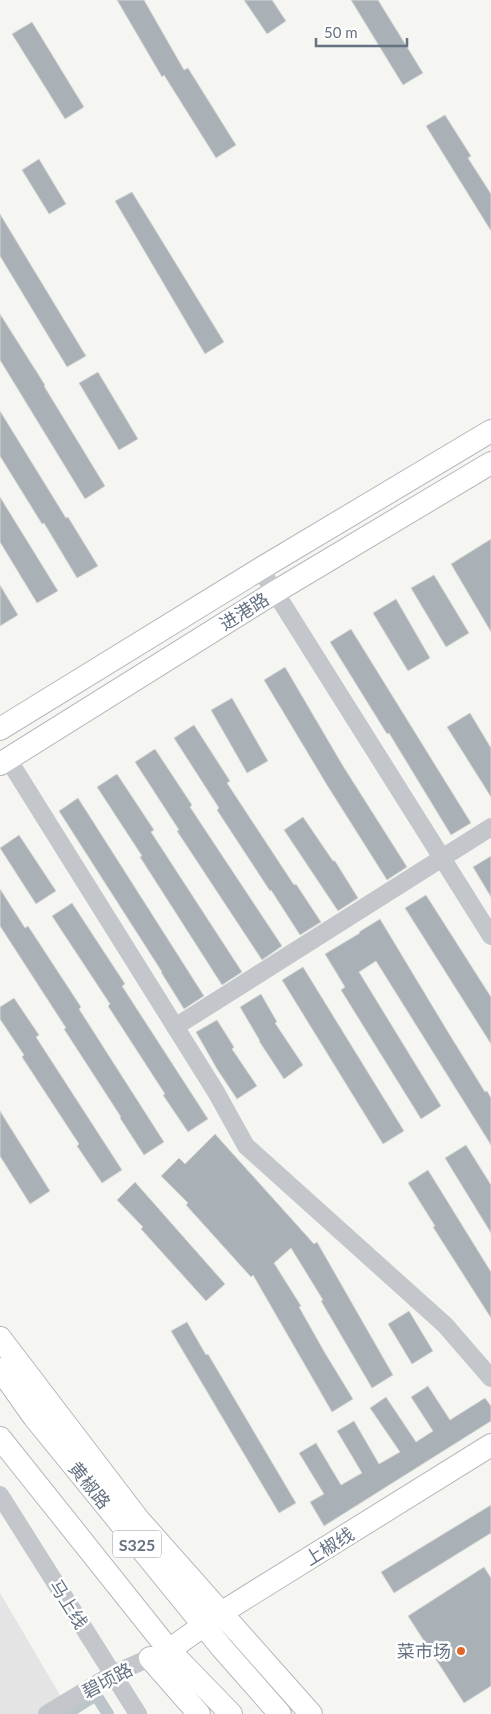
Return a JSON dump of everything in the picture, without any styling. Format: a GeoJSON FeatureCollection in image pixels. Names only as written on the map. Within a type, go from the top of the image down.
{"type":"FeatureCollection","features":[{"type":"Feature","properties":{"kind":"main road","name":"进港路"},"geometry":{"type":"LineString","coordinates":[[0,729],[260,569],[491,431]]}},
{"type":"Feature","properties":{"kind":"main road","name":"进港路"},"geometry":{"type":"LineString","coordinates":[[4,761],[276,592],[491,463]]}},
{"type":"Feature","properties":{"kind":"main road"},"geometry":{"type":"LineString","coordinates":[[0,1338],[212,1619],[311,1714]]}},
{"type":"Feature","properties":{"kind":"main road","name":"黄椒路"},"geometry":{"type":"LineString","coordinates":[[0,1369],[34,1417],[212,1619],[280,1714]]}},
{"type":"Feature","properties":{"kind":"main road","name":"S325"},"geometry":{"type":"LineString","coordinates":[[2,1441],[159,1654],[231,1714]]}},
{"type":"Feature","properties":{"kind":"main road","name":"上椒线"},"geometry":{"type":"LineString","coordinates":[[159,1654],[491,1445]]}},
{"type":"Feature","properties":{"kind":"main road"},"geometry":{"type":"LineString","coordinates":[[159,1654],[198,1714]]}},
{"type":"Feature","properties":{"kind":"street"},"geometry":{"type":"LineString","coordinates":[[260,569],[491,936]]}},
{"type":"Feature","properties":{"kind":"street"},"geometry":{"type":"LineString","coordinates":[[4,761],[216,1092],[246,1146],[445,1326],[491,1378]]}},
{"type":"Feature","properties":{"kind":"street"},"geometry":{"type":"LineString","coordinates":[[175,1027],[491,827]]}},
{"type":"Feature","properties":{"kind":"street","name":"马上线"},"geometry":{"type":"LineString","coordinates":[[0,1495],[138,1714]]}},
{"type":"Feature","properties":{"kind":"street","name":"碧顷路"},"geometry":{"type":"LineString","coordinates":[[47,1714],[113,1674],[159,1654]]}},
{"type":"Feature","properties":{"kind":"shaded area"},"geometry":{"type":"Polygon","coordinates":[[[0,1593],[71,1714],[0,1714],[0,1593]]]}},
{"type":"Feature","properties":{"kind":"building"},"geometry":{"type":"Polygon","coordinates":[[[117,0],[144,0],[184,70],[188,68],[236,145],[216,158],[164,75],[162,77],[117,0]]]}},
{"type":"Feature","properties":{"kind":"building"},"geometry":{"type":"Polygon","coordinates":[[[244,0],[272,0],[286,21],[267,34],[244,0]]]}},
{"type":"Feature","properties":{"kind":"building"},"geometry":{"type":"Polygon","coordinates":[[[351,0],[378,0],[423,73],[403,85],[351,0]]]}},
{"type":"Feature","properties":{"kind":"building"},"geometry":{"type":"Polygon","coordinates":[[[32,22],[84,107],[65,119],[12,34],[32,22]]]}},
{"type":"Feature","properties":{"kind":"building"},"geometry":{"type":"Polygon","coordinates":[[[445,115],[471,156],[468,158],[491,194],[491,231],[426,126],[445,115]]]}},
{"type":"Feature","properties":{"kind":"building"},"geometry":{"type":"Polygon","coordinates":[[[39,159],[66,204],[49,214],[22,170],[39,159]]]}},
{"type":"Feature","properties":{"kind":"building"},"geometry":{"type":"Polygon","coordinates":[[[132,192],[224,342],[205,354],[115,201],[132,192]]]}},
{"type":"Feature","properties":{"kind":"building"},"geometry":{"type":"Polygon","coordinates":[[[0,214],[86,356],[67,367],[0,256],[0,214]]]}},
{"type":"Feature","properties":{"kind":"building"},"geometry":{"type":"Polygon","coordinates":[[[0,314],[105,486],[85,499],[0,360],[0,314]]]}},
{"type":"Feature","properties":{"kind":"building"},"geometry":{"type":"Polygon","coordinates":[[[98,372],[138,439],[119,450],[79,383],[98,372]]]}},
{"type":"Feature","properties":{"kind":"building"},"geometry":{"type":"Polygon","coordinates":[[[0,411],[98,566],[77,578],[0,456],[0,411]]]}},
{"type":"Feature","properties":{"kind":"building"},"geometry":{"type":"Polygon","coordinates":[[[0,497],[58,591],[37,603],[0,542],[0,497]]]}},
{"type":"Feature","properties":{"kind":"building"},"geometry":{"type":"Polygon","coordinates":[[[491,539],[491,632],[451,564],[491,539]]]}},
{"type":"Feature","properties":{"kind":"building"},"geometry":{"type":"Polygon","coordinates":[[[434,575],[469,633],[446,647],[411,588],[434,575]]]}},
{"type":"Feature","properties":{"kind":"building"},"geometry":{"type":"Polygon","coordinates":[[[0,585],[18,615],[0,626],[0,585]]]}},
{"type":"Feature","properties":{"kind":"building"},"geometry":{"type":"Polygon","coordinates":[[[396,599],[430,658],[408,671],[373,613],[396,599]]]}},
{"type":"Feature","properties":{"kind":"building"},"geometry":{"type":"Polygon","coordinates":[[[351,629],[471,823],[451,835],[389,733],[387,734],[330,642],[351,629]]]}},
{"type":"Feature","properties":{"kind":"building"},"geometry":{"type":"Polygon","coordinates":[[[285,667],[343,766],[407,867],[387,880],[264,680],[285,667]]]}},
{"type":"Feature","properties":{"kind":"building"},"geometry":{"type":"Polygon","coordinates":[[[232,698],[268,761],[247,773],[211,710],[232,698]]]}},
{"type":"Feature","properties":{"kind":"building"},"geometry":{"type":"Polygon","coordinates":[[[470,713],[491,748],[491,797],[447,727],[470,713]]]}},
{"type":"Feature","properties":{"kind":"building"},"geometry":{"type":"Polygon","coordinates":[[[194,725],[230,781],[227,783],[294,885],[296,884],[321,922],[300,935],[217,810],[219,808],[174,738],[194,725]]]}},
{"type":"Feature","properties":{"kind":"building"},"geometry":{"type":"Polygon","coordinates":[[[155,749],[192,805],[190,807],[282,946],[262,960],[177,831],[179,830],[135,762],[155,749]]]}},
{"type":"Feature","properties":{"kind":"building"},"geometry":{"type":"Polygon","coordinates":[[[117,774],[154,830],[151,832],[242,972],[222,985],[97,787],[117,774]]]}},
{"type":"Feature","properties":{"kind":"building"},"geometry":{"type":"Polygon","coordinates":[[[78,798],[204,996],[184,1009],[59,811],[78,798]]]}},
{"type":"Feature","properties":{"kind":"building"},"geometry":{"type":"Polygon","coordinates":[[[303,817],[333,861],[335,861],[358,898],[338,911],[284,830],[303,817]]]}},
{"type":"Feature","properties":{"kind":"building"},"geometry":{"type":"Polygon","coordinates":[[[19,835],[56,891],[36,904],[0,848],[19,835]]]}},
{"type":"Feature","properties":{"kind":"building"},"geometry":{"type":"Polygon","coordinates":[[[491,856],[491,897],[473,867],[491,856]]]}},
{"type":"Feature","properties":{"kind":"building"},"geometry":{"type":"Polygon","coordinates":[[[0,889],[25,928],[28,926],[81,1007],[79,1009],[164,1142],[144,1155],[64,1029],[66,1028],[0,926],[0,889]]]}},
{"type":"Feature","properties":{"kind":"building"},"geometry":{"type":"Polygon","coordinates":[[[426,895],[491,997],[491,1044],[405,908],[426,895]]]}},
{"type":"Feature","properties":{"kind":"building"},"geometry":{"type":"Polygon","coordinates":[[[72,903],[125,984],[122,986],[208,1119],[188,1132],[108,1006],[110,1004],[52,916],[72,903]]]}},
{"type":"Feature","properties":{"kind":"building"},"geometry":{"type":"Polygon","coordinates":[[[380,919],[485,1092],[487,1091],[491,1098],[491,1145],[376,961],[359,972],[441,1106],[421,1119],[341,990],[345,987],[325,954],[380,919]]]}},
{"type":"Feature","properties":{"kind":"building"},"geometry":{"type":"Polygon","coordinates":[[[303,967],[404,1131],[383,1144],[282,980],[303,967]]]}},
{"type":"Feature","properties":{"kind":"building"},"geometry":{"type":"Polygon","coordinates":[[[261,994],[277,1022],[275,1023],[303,1065],[284,1079],[259,1041],[240,1007],[261,994]]]}},
{"type":"Feature","properties":{"kind":"building"},"geometry":{"type":"Polygon","coordinates":[[[14,998],[39,1035],[36,1037],[122,1170],[102,1183],[77,1146],[79,1144],[22,1057],[24,1055],[0,1019],[0,1007],[14,998]]]}},
{"type":"Feature","properties":{"kind":"building"},"geometry":{"type":"Polygon","coordinates":[[[217,1020],[234,1047],[232,1049],[257,1086],[237,1099],[196,1032],[217,1020]]]}},
{"type":"Feature","properties":{"kind":"building"},"geometry":{"type":"Polygon","coordinates":[[[0,1111],[50,1191],[30,1204],[0,1156],[0,1111]]]}},
{"type":"Feature","properties":{"kind":"building"},"geometry":{"type":"Polygon","coordinates":[[[215,1134],[314,1244],[317,1242],[393,1375],[372,1388],[321,1301],[323,1300],[291,1248],[274,1263],[301,1306],[299,1307],[353,1399],[332,1412],[253,1275],[251,1277],[186,1205],[188,1203],[161,1176],[179,1158],[185,1164],[215,1134]]]}},
{"type":"Feature","properties":{"kind":"building"},"geometry":{"type":"Polygon","coordinates":[[[466,1145],[491,1185],[491,1233],[445,1158],[466,1145]]]}},
{"type":"Feature","properties":{"kind":"building"},"geometry":{"type":"Polygon","coordinates":[[[428,1170],[491,1272],[491,1318],[433,1227],[435,1226],[408,1183],[428,1170]]]}},
{"type":"Feature","properties":{"kind":"building"},"geometry":{"type":"Polygon","coordinates":[[[135,1182],[225,1284],[206,1301],[141,1229],[143,1227],[117,1200],[135,1182]]]}},
{"type":"Feature","properties":{"kind":"building"},"geometry":{"type":"Polygon","coordinates":[[[409,1311],[433,1351],[412,1364],[388,1324],[409,1311]]]}},
{"type":"Feature","properties":{"kind":"building"},"geometry":{"type":"Polygon","coordinates":[[[187,1322],[296,1503],[279,1513],[171,1331],[187,1322]]]}},
{"type":"Feature","properties":{"kind":"building"},"geometry":{"type":"Polygon","coordinates":[[[428,1386],[450,1420],[485,1398],[491,1406],[491,1421],[324,1526],[310,1502],[324,1494],[299,1453],[316,1443],[341,1485],[362,1473],[337,1431],[354,1421],[379,1464],[400,1452],[370,1408],[386,1397],[416,1442],[433,1431],[411,1397],[428,1386]]]}},
{"type":"Feature","properties":{"kind":"building"},"geometry":{"type":"Polygon","coordinates":[[[491,1505],[491,1533],[394,1593],[381,1572],[491,1505]]]}},
{"type":"Feature","properties":{"kind":"building","name":"菜市场"},"geometry":{"type":"Polygon","coordinates":[[[484,1567],[491,1578],[491,1686],[464,1703],[408,1616],[484,1567]]]}},
{"type":"Feature","properties":{"kind":"waterway"},"geometry":{"type":"LineString","coordinates":[[66,1714],[96,1695],[108,1714]]}},
{"type":"Feature","properties":{"kind":"place","name":"菜市场"},"geometry":{"type":"Point","coordinates":[461,1651]}}]}
